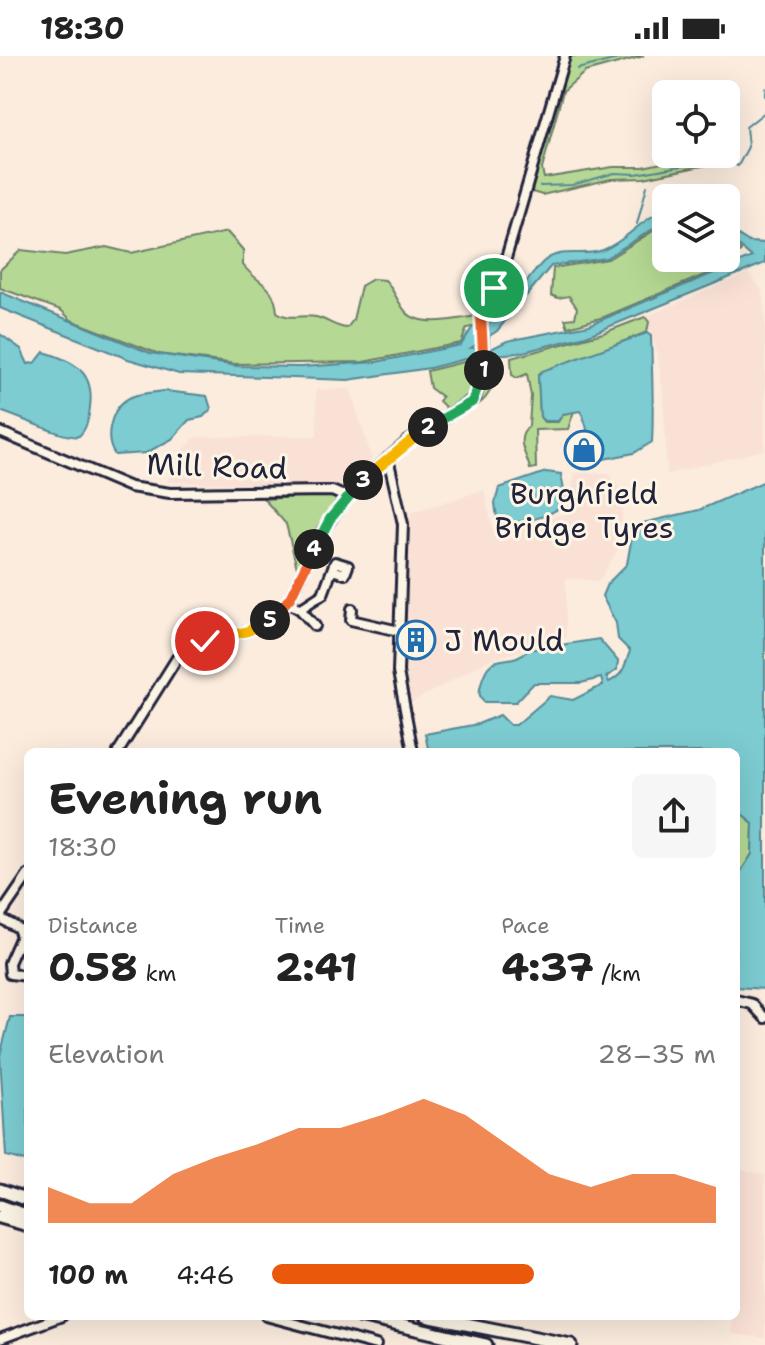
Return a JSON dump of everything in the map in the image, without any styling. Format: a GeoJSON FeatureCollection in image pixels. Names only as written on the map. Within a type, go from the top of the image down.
{"type":"FeatureCollection","features":[{"type":"Feature","properties":{"kind":"highway"},"geometry":{"type":"LineString","coordinates":[[3,1190],[24,1198]]}},
{"type":"Feature","properties":{"kind":"highway"},"geometry":{"type":"LineString","coordinates":[[0,1206],[24,1215]]}},
{"type":"Feature","properties":{"kind":"highway"},"geometry":{"type":"LineString","coordinates":[[0,1217],[24,1224]]}},
{"type":"Feature","properties":{"kind":"highway"},"geometry":{"type":"LineString","coordinates":[[377,1320],[486,1345]]}},
{"type":"Feature","properties":{"kind":"highway"},"geometry":{"type":"LineString","coordinates":[[446,1320],[571,1345]]}},
{"type":"Feature","properties":{"kind":"street"},"geometry":{"type":"LineString","coordinates":[[121,748],[177,658],[205,641],[259,627],[287,602],[323,530],[346,497],[423,430],[472,402],[479,389],[485,363],[481,322],[517,224],[565,56]]}},
{"type":"Feature","properties":{"kind":"street","name":"Mill Road"},"geometry":{"type":"LineString","coordinates":[[0,432],[130,487],[170,493],[332,491],[346,497]]}},
{"type":"Feature","properties":{"kind":"street"},"geometry":{"type":"LineString","coordinates":[[388,458],[403,524],[398,672],[412,748]]}},
{"type":"Feature","properties":{"kind":"street"},"geometry":{"type":"LineString","coordinates":[[300,609],[323,594],[332,570]]}},
{"type":"Feature","properties":{"kind":"street"},"geometry":{"type":"LineString","coordinates":[[287,602],[300,609],[315,626]]}},
{"type":"Feature","properties":{"kind":"street"},"geometry":{"type":"LineString","coordinates":[[345,631],[352,609]]}},
{"type":"Feature","properties":{"kind":"street"},"geometry":{"type":"LineString","coordinates":[[351,620],[399,631]]}},
{"type":"Feature","properties":{"kind":"street"},"geometry":{"type":"LineString","coordinates":[[24,881],[0,917],[18,928],[21,936],[9,963],[9,972],[13,976],[24,976]]}},
{"type":"Feature","properties":{"kind":"street"},"geometry":{"type":"LineString","coordinates":[[740,1001],[762,1007],[765,1018]]}},
{"type":"Feature","properties":{"kind":"street"},"geometry":{"type":"LineString","coordinates":[[0,1339],[51,1320]]}},
{"type":"Feature","properties":{"kind":"street"},"geometry":{"type":"LineString","coordinates":[[281,1320],[376,1345]]}},
{"type":"Feature","properties":{"kind":"shaded area"},"geometry":{"type":"Polygon","coordinates":[[[748,273],[762,290],[765,318],[765,450],[667,474],[663,391],[656,349],[645,317],[748,273]]]}},
{"type":"Feature","properties":{"kind":"shaded area"},"geometry":{"type":"Polygon","coordinates":[[[350,389],[372,459],[341,486],[167,482],[183,450],[196,437],[317,436],[316,390],[350,389]]]}},
{"type":"Feature","properties":{"kind":"shaded area"},"geometry":{"type":"Polygon","coordinates":[[[575,473],[608,473],[624,495],[619,547],[599,581],[566,578],[566,637],[489,660],[412,702],[403,665],[410,513],[484,490],[493,530],[567,513],[575,473]]]}},
{"type":"Feature","properties":{"kind":"shaded area"},"geometry":{"type":"Polygon","coordinates":[[[740,1169],[765,1175],[765,1338],[731,1334],[732,1320],[740,1320],[740,1169]]]}},
{"type":"Feature","properties":{"kind":"green space"},"geometry":{"type":"Polygon","coordinates":[[[568,56],[644,56],[585,72],[563,91],[542,169],[544,178],[613,167],[652,165],[652,168],[692,168],[644,178],[611,179],[542,195],[529,191],[568,56]]]}},
{"type":"Feature","properties":{"kind":"green space"},"geometry":{"type":"Polygon","coordinates":[[[227,232],[243,250],[243,265],[269,289],[277,312],[282,315],[316,317],[347,328],[353,320],[361,286],[373,279],[385,280],[412,317],[439,321],[476,316],[476,326],[467,328],[461,343],[363,362],[236,364],[159,354],[71,320],[61,310],[0,288],[0,270],[21,250],[65,255],[106,247],[131,253],[227,232]]]}},
{"type":"Feature","properties":{"kind":"green space"},"geometry":{"type":"Polygon","coordinates":[[[652,232],[652,272],[711,272],[604,317],[568,327],[565,319],[575,318],[577,308],[569,296],[558,298],[551,295],[553,268],[608,259],[652,232]]]}},
{"type":"Feature","properties":{"kind":"green space"},"geometry":{"type":"Polygon","coordinates":[[[645,317],[649,322],[647,332],[538,375],[540,417],[544,422],[558,422],[563,414],[574,411],[568,429],[535,430],[536,468],[530,469],[522,436],[529,426],[531,396],[527,374],[517,378],[512,375],[511,358],[603,333],[645,317]]]}},
{"type":"Feature","properties":{"kind":"green space"},"geometry":{"type":"Polygon","coordinates":[[[480,358],[502,361],[491,390],[486,398],[471,408],[449,411],[439,401],[442,397],[430,388],[427,371],[480,358]]]}},
{"type":"Feature","properties":{"kind":"green space"},"geometry":{"type":"Polygon","coordinates":[[[327,495],[337,499],[298,572],[286,524],[264,499],[327,495]]]}},
{"type":"Feature","properties":{"kind":"green space"},"geometry":{"type":"Polygon","coordinates":[[[740,812],[753,823],[752,854],[740,873],[740,812]]]}},
{"type":"Feature","properties":{"kind":"water"},"geometry":{"type":"Polygon","coordinates":[[[652,216],[652,230],[606,258],[551,266],[497,331],[471,348],[491,349],[507,341],[589,325],[716,272],[740,272],[740,262],[752,257],[740,247],[740,236],[749,242],[765,243],[765,263],[586,336],[519,353],[477,356],[430,368],[348,380],[179,374],[128,359],[0,308],[0,292],[150,353],[238,366],[300,367],[376,362],[461,345],[472,328],[484,325],[503,311],[550,257],[603,250],[652,216]]]}},
{"type":"Feature","properties":{"kind":"water"},"geometry":{"type":"Polygon","coordinates":[[[647,333],[651,336],[652,442],[634,453],[604,459],[591,444],[580,411],[563,414],[558,421],[544,421],[540,417],[538,375],[542,371],[647,333]]]}},
{"type":"Feature","properties":{"kind":"water"},"geometry":{"type":"Polygon","coordinates":[[[0,334],[21,349],[28,364],[36,362],[44,352],[65,359],[86,377],[91,395],[90,411],[86,427],[79,436],[53,431],[0,411],[0,334]]]}},
{"type":"Feature","properties":{"kind":"water"},"geometry":{"type":"Polygon","coordinates":[[[165,391],[207,396],[211,409],[203,417],[189,420],[172,439],[146,453],[115,455],[111,448],[110,432],[118,407],[135,396],[165,391]]]}},
{"type":"Feature","properties":{"kind":"water"},"geometry":{"type":"Polygon","coordinates":[[[546,472],[561,474],[566,502],[552,513],[498,526],[495,503],[499,488],[546,472]]]}},
{"type":"Feature","properties":{"kind":"water"},"geometry":{"type":"Polygon","coordinates":[[[765,481],[765,989],[740,987],[740,873],[752,854],[753,823],[740,812],[740,748],[428,748],[425,734],[478,724],[500,715],[510,725],[516,725],[550,696],[573,700],[603,685],[601,678],[581,683],[534,683],[516,702],[484,702],[480,689],[489,666],[528,650],[599,639],[618,661],[617,670],[606,677],[609,682],[618,676],[630,651],[618,639],[616,623],[602,596],[607,584],[627,564],[634,525],[699,510],[765,481]]]}},
{"type":"Feature","properties":{"kind":"water"},"geometry":{"type":"Polygon","coordinates":[[[10,1017],[24,1017],[24,1161],[6,1156],[0,1056],[10,1017]]]}},
{"type":"Feature","properties":{"kind":"waterway"},"geometry":{"type":"LineString","coordinates":[[577,69],[630,56]]}},
{"type":"Feature","properties":{"kind":"waterway"},"geometry":{"type":"LineString","coordinates":[[765,88],[765,96]]}},
{"type":"Feature","properties":{"kind":"waterway"},"geometry":{"type":"LineString","coordinates":[[540,186],[572,185],[615,173],[636,174],[721,159],[738,166],[748,147],[746,127],[765,112]]}},
{"type":"Feature","properties":{"kind":"waterway"},"geometry":{"type":"LineString","coordinates":[[637,224],[647,186]]}},
{"type":"Feature","properties":{"kind":"place","name":"Burghfield Bridge Tyres"},"geometry":{"type":"Point","coordinates":[584,450]}},
{"type":"Feature","properties":{"kind":"place","name":"J Mould"},"geometry":{"type":"Point","coordinates":[416,640]}},
{"type":"Feature","properties":{"kind":"route"},"geometry":{"type":"LineString","coordinates":[[205,641],[259,627],[279,612],[323,530],[353,489],[423,430],[472,402],[484,370],[481,316],[494,288]]}}]}
